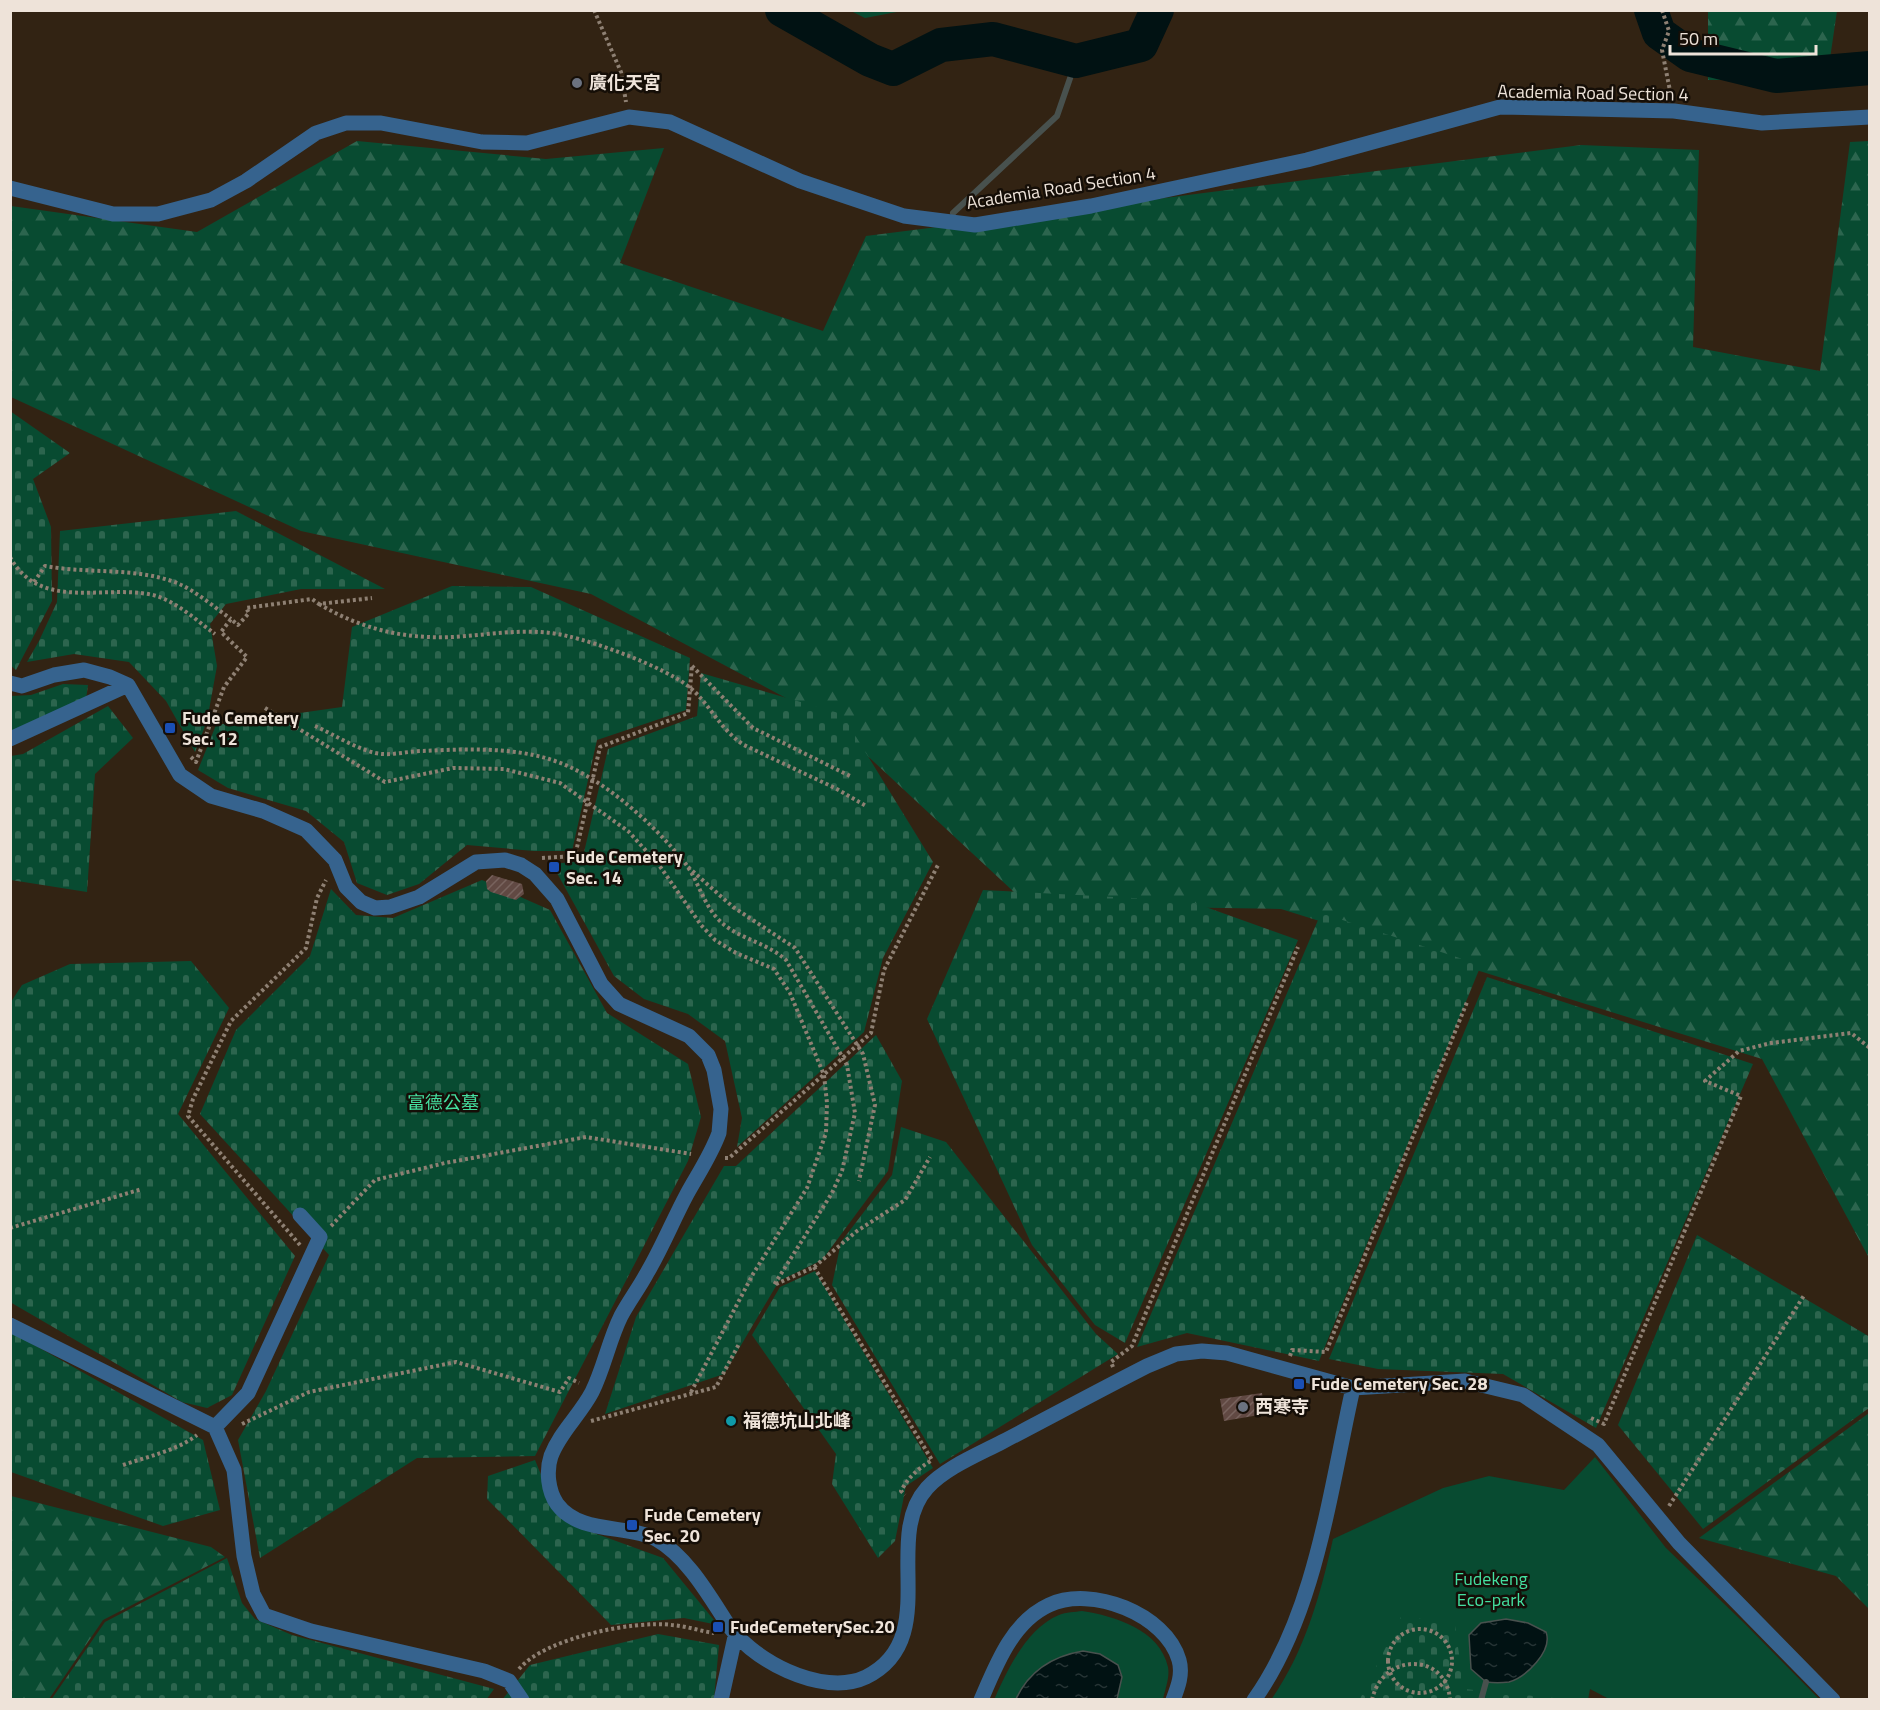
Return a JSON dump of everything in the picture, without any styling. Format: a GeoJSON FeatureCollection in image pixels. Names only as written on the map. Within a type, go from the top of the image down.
{"type":"FeatureCollection","features":[{"type":"Feature","properties":{"kind":"street","name":"Academia Road Section 4"},"geometry":{"type":"LineString","coordinates":[[10,188],[113,214],[158,214],[211,200],[246,181],[316,133],[346,123],[381,123],[482,142],[527,143],[629,117],[670,122],[800,181],[904,216],[975,225],[1091,207],[1308,160],[1500,107],[1674,111],[1762,123],[1869,117]]}},
{"type":"Feature","properties":{"kind":"street"},"geometry":{"type":"LineString","coordinates":[[10,683],[22,686],[54,675],[84,670],[128,685],[180,775],[211,796],[263,811],[306,830],[335,860],[346,887],[361,902],[375,908],[390,907],[419,897],[476,862],[506,860],[535,874],[557,899],[601,984],[610,996],[632,1012],[689,1036],[708,1055],[714,1070],[721,1122],[708,1157],[617,1325],[593,1390],[551,1456],[548,1472],[550,1490],[558,1506],[574,1517],[593,1525],[635,1532],[654,1538],[670,1549],[711,1597],[735,1637],[766,1659],[822,1683],[845,1683],[866,1677],[884,1665],[897,1647],[906,1627],[909,1542],[916,1506],[929,1486],[941,1477],[1120,1380],[1176,1354],[1202,1351],[1249,1357],[1353,1388],[1465,1381],[1522,1395],[1573,1426],[1598,1445],[1679,1543],[1833,1700]]}},
{"type":"Feature","properties":{"kind":"street"},"geometry":{"type":"LineString","coordinates":[[10,739],[128,685]]}},
{"type":"Feature","properties":{"kind":"street"},"geometry":{"type":"LineString","coordinates":[[215,1426],[248,1393],[320,1237],[300,1215]]}},
{"type":"Feature","properties":{"kind":"street"},"geometry":{"type":"LineString","coordinates":[[10,1325],[215,1426],[234,1470],[244,1556],[253,1594],[264,1614],[311,1630],[484,1671],[509,1681],[522,1700]]}},
{"type":"Feature","properties":{"kind":"street"},"geometry":{"type":"LineString","coordinates":[[1254,1700],[1270,1678],[1289,1642],[1305,1596],[1353,1388]]}},
{"type":"Feature","properties":{"kind":"street"},"geometry":{"type":"LineString","coordinates":[[981,1700],[1010,1641],[1032,1616],[1049,1604],[1070,1599],[1092,1598],[1115,1603],[1134,1612],[1164,1635],[1179,1660],[1181,1675],[1173,1700]]}},
{"type":"Feature","properties":{"kind":"street"},"geometry":{"type":"LineString","coordinates":[[721,1700],[735,1637]]}},
{"type":"Feature","properties":{"kind":"path"},"geometry":{"type":"LineString","coordinates":[[594,10],[621,72],[629,117]]}},
{"type":"Feature","properties":{"kind":"path"},"geometry":{"type":"LineString","coordinates":[[1662,10],[1669,31],[1662,50],[1674,111]]}},
{"type":"Feature","properties":{"kind":"path"},"geometry":{"type":"LineString","coordinates":[[10,556],[16,567],[48,591],[66,594],[125,591],[154,595],[180,608],[215,634]]}},
{"type":"Feature","properties":{"kind":"path"},"geometry":{"type":"LineString","coordinates":[[34,582],[45,566],[89,572],[152,575],[179,584],[238,625],[249,613],[246,608],[312,599],[372,629],[404,636],[465,636],[509,631],[566,635],[630,658],[690,687],[731,737],[765,757],[835,788],[866,806]]}},
{"type":"Feature","properties":{"kind":"path"},"geometry":{"type":"LineString","coordinates":[[319,604],[372,598]]}},
{"type":"Feature","properties":{"kind":"path"},"geometry":{"type":"LineString","coordinates":[[163,744],[178,743],[196,762],[224,687],[247,657],[221,632],[231,619]]}},
{"type":"Feature","properties":{"kind":"path"},"geometry":{"type":"LineString","coordinates":[[540,858],[575,856],[600,747],[688,713],[692,665],[753,728],[850,777]]}},
{"type":"Feature","properties":{"kind":"path"},"geometry":{"type":"LineString","coordinates":[[265,708],[385,782],[445,768],[504,769],[552,780],[587,801],[628,831],[652,856],[715,940],[726,948],[777,972],[790,993],[824,1075],[827,1103],[826,1133],[807,1188],[753,1274],[690,1394]]}},
{"type":"Feature","properties":{"kind":"path"},"geometry":{"type":"LineString","coordinates":[[315,726],[379,754],[439,750],[526,754],[550,759],[592,779],[631,809],[733,907],[795,948],[863,1054],[875,1105],[859,1181]]}},
{"type":"Feature","properties":{"kind":"path"},"geometry":{"type":"LineString","coordinates":[[310,1257],[188,1116],[193,1099],[231,1021],[306,948],[317,898],[335,860]]}},
{"type":"Feature","properties":{"kind":"path"},"geometry":{"type":"LineString","coordinates":[[686,864],[704,902],[717,919],[732,932],[772,950],[786,960],[800,979],[847,1065],[855,1113],[842,1172],[812,1228],[777,1277],[774,1285],[814,1267],[857,1231],[905,1200],[930,1156]]}},
{"type":"Feature","properties":{"kind":"path"},"geometry":{"type":"LineString","coordinates":[[320,1237],[375,1180],[446,1163],[586,1137],[708,1157],[729,1158],[871,1033],[884,970],[938,865]]}},
{"type":"Feature","properties":{"kind":"path"},"geometry":{"type":"LineString","coordinates":[[1120,1380],[1111,1362],[1132,1346],[1298,947]]}},
{"type":"Feature","properties":{"kind":"path"},"geometry":{"type":"LineString","coordinates":[[1287,1368],[1292,1350],[1326,1352],[1467,1002]]}},
{"type":"Feature","properties":{"kind":"path"},"geometry":{"type":"LineString","coordinates":[[1573,1426],[1579,1413],[1604,1424],[1741,1096],[1704,1081],[1739,1051],[1771,1043],[1851,1033],[1869,1048]]}},
{"type":"Feature","properties":{"kind":"path"},"geometry":{"type":"LineString","coordinates":[[10,1228],[142,1189]]}},
{"type":"Feature","properties":{"kind":"path"},"geometry":{"type":"LineString","coordinates":[[814,1267],[932,1460],[914,1471],[901,1491],[916,1506]]}},
{"type":"Feature","properties":{"kind":"path"},"geometry":{"type":"LineString","coordinates":[[1660,1520],[1805,1294]]}},
{"type":"Feature","properties":{"kind":"path"},"geometry":{"type":"LineString","coordinates":[[575,1418],[595,1422],[716,1387],[740,1344]]}},
{"type":"Feature","properties":{"kind":"path"},"geometry":{"type":"LineString","coordinates":[[123,1465],[162,1451],[181,1448],[215,1426],[246,1424],[309,1392],[456,1362],[560,1392],[569,1378],[593,1390]]}},
{"type":"Feature","properties":{"kind":"path"},"geometry":{"type":"LineString","coordinates":[[509,1681],[528,1658],[554,1645],[622,1628],[672,1624],[735,1637]]}},
{"type":"Feature","properties":{"kind":"path"},"geometry":{"type":"LineString","coordinates":[[1427,1630],[1443,1639],[1451,1654],[1452,1664],[1445,1682],[1431,1691],[1413,1692],[1397,1683],[1389,1670],[1388,1659],[1394,1642],[1409,1631],[1427,1630]]}},
{"type":"Feature","properties":{"kind":"path"},"geometry":{"type":"LineString","coordinates":[[1372,1700],[1374,1689],[1389,1670],[1406,1663],[1420,1664],[1435,1671],[1445,1682],[1449,1700]]}},
{"type":"Feature","properties":{"kind":"green space"},"geometry":{"type":"Polygon","coordinates":[[[851,11],[902,11],[865,18],[851,11]]]}},
{"type":"Feature","properties":{"kind":"green space"},"geometry":{"type":"Polygon","coordinates":[[[1708,11],[1837,11],[1827,79],[1708,80],[1708,11]]]}},
{"type":"Feature","properties":{"kind":"green space"},"geometry":{"type":"Polygon","coordinates":[[[357,141],[546,159],[664,148],[620,263],[823,331],[866,236],[1581,145],[1699,150],[1693,347],[1820,371],[1850,142],[1869,141],[1869,1258],[1762,1059],[1281,909],[1028,905],[831,722],[591,594],[301,531],[11,397],[11,206],[197,232],[357,141]]]}},
{"type":"Feature","properties":{"kind":"green space"},"geometry":{"type":"Polygon","coordinates":[[[10,411],[70,453],[33,479],[51,527],[52,601],[16,670],[10,665],[10,411]]]}},
{"type":"Feature","properties":{"kind":"green space"},"geometry":{"type":"Polygon","coordinates":[[[236,511],[385,589],[301,589],[226,604],[210,624],[217,666],[207,721],[195,752],[166,701],[129,662],[74,654],[27,662],[57,602],[60,531],[236,511]]]}},
{"type":"Feature","properties":{"kind":"green space"},"geometry":{"type":"Polygon","coordinates":[[[452,586],[531,587],[690,658],[686,710],[597,740],[572,851],[534,851],[467,845],[419,884],[387,895],[357,883],[344,842],[306,811],[228,788],[198,770],[216,725],[342,707],[352,627],[452,586]]]}},
{"type":"Feature","properties":{"kind":"green space"},"geometry":{"type":"Polygon","coordinates":[[[701,673],[842,714],[933,862],[883,958],[864,1032],[737,1147],[742,1118],[725,1041],[688,1014],[644,999],[614,976],[552,864],[582,861],[608,749],[697,716],[701,673]]]}},
{"type":"Feature","properties":{"kind":"green space"},"geometry":{"type":"Polygon","coordinates":[[[63,684],[88,685],[86,699],[11,732],[11,696],[31,695],[63,684]]]}},
{"type":"Feature","properties":{"kind":"green space"},"geometry":{"type":"Polygon","coordinates":[[[108,706],[133,738],[95,774],[87,892],[11,880],[11,756],[23,754],[108,706]]]}},
{"type":"Feature","properties":{"kind":"green space","name":"富德公墓"},"geometry":{"type":"Polygon","coordinates":[[[482,880],[550,910],[607,1013],[688,1064],[701,1117],[688,1161],[535,1456],[417,1458],[260,1558],[238,1440],[266,1391],[329,1255],[200,1114],[236,1030],[310,956],[331,889],[356,915],[393,918],[482,880]]]}},
{"type":"Feature","properties":{"kind":"green space"},"geometry":{"type":"Polygon","coordinates":[[[983,890],[1189,901],[1298,940],[1125,1343],[1095,1325],[1032,1245],[927,1019],[983,890]]]}},
{"type":"Feature","properties":{"kind":"green space"},"geometry":{"type":"Polygon","coordinates":[[[1321,913],[1481,965],[1319,1361],[1187,1333],[1137,1347],[1321,913]]]}},
{"type":"Feature","properties":{"kind":"green space"},"geometry":{"type":"Polygon","coordinates":[[[191,961],[229,1008],[178,1114],[295,1256],[232,1395],[207,1408],[182,1402],[10,1302],[11,1002],[22,985],[70,964],[191,961]]]}},
{"type":"Feature","properties":{"kind":"green space"},"geometry":{"type":"Polygon","coordinates":[[[1487,977],[1753,1064],[1596,1428],[1503,1374],[1378,1369],[1329,1359],[1487,977]]]}},
{"type":"Feature","properties":{"kind":"green space"},"geometry":{"type":"Polygon","coordinates":[[[876,1035],[902,1081],[888,1171],[822,1260],[779,1281],[724,1374],[605,1414],[636,1317],[724,1166],[736,1166],[876,1035]]]}},
{"type":"Feature","properties":{"kind":"green space"},"geometry":{"type":"Polygon","coordinates":[[[901,1127],[946,1142],[1096,1334],[1118,1354],[940,1464],[832,1285],[841,1242],[892,1175],[901,1127]]]}},
{"type":"Feature","properties":{"kind":"green space"},"geometry":{"type":"Polygon","coordinates":[[[1697,1235],[1870,1337],[1869,1408],[1703,1529],[1618,1425],[1697,1235]]]}},
{"type":"Feature","properties":{"kind":"green space"},"geometry":{"type":"Polygon","coordinates":[[[815,1271],[933,1468],[906,1486],[895,1541],[878,1558],[832,1484],[836,1454],[752,1335],[780,1287],[815,1271]]]}},
{"type":"Feature","properties":{"kind":"green space"},"geometry":{"type":"Polygon","coordinates":[[[11,1332],[203,1440],[220,1510],[163,1526],[11,1472],[11,1332]]]}},
{"type":"Feature","properties":{"kind":"green space"},"geometry":{"type":"Polygon","coordinates":[[[1869,1413],[1869,1609],[1836,1576],[1699,1538],[1869,1413]]]}},
{"type":"Feature","properties":{"kind":"green space","name":"Fudekeng Eco-park"},"geometry":{"type":"Polygon","coordinates":[[[1595,1457],[1666,1548],[1819,1699],[1611,1700],[1590,1689],[1588,1700],[1271,1700],[1302,1643],[1323,1581],[1333,1539],[1443,1488],[1489,1476],[1564,1490],[1595,1457]]]}},
{"type":"Feature","properties":{"kind":"green space"},"geometry":{"type":"Polygon","coordinates":[[[535,1460],[555,1509],[572,1525],[663,1558],[718,1625],[684,1618],[611,1625],[487,1499],[488,1476],[535,1460]]]}},
{"type":"Feature","properties":{"kind":"green space"},"geometry":{"type":"Polygon","coordinates":[[[11,1496],[211,1547],[225,1557],[103,1620],[49,1699],[11,1699],[11,1496]]]}},
{"type":"Feature","properties":{"kind":"green space"},"geometry":{"type":"Polygon","coordinates":[[[227,1558],[242,1603],[255,1619],[292,1635],[494,1689],[486,1700],[51,1700],[105,1622],[227,1558]]]}},
{"type":"Feature","properties":{"kind":"green space"},"geometry":{"type":"Polygon","coordinates":[[[1082,1611],[1122,1621],[1146,1634],[1156,1643],[1168,1667],[1168,1679],[1163,1699],[994,1700],[1019,1651],[1037,1630],[1059,1615],[1082,1611]]]}},
{"type":"Feature","properties":{"kind":"green space"},"geometry":{"type":"Polygon","coordinates":[[[1402,1615],[1455,1626],[1464,1689],[1564,1699],[1360,1699],[1402,1615]]]}},
{"type":"Feature","properties":{"kind":"green space"},"geometry":{"type":"Polygon","coordinates":[[[658,1634],[719,1645],[714,1699],[502,1700],[530,1665],[658,1634]]]}},
{"type":"Feature","properties":{"kind":"water"},"geometry":{"type":"Polygon","coordinates":[[[1506,1619],[1528,1623],[1546,1632],[1546,1647],[1537,1662],[1523,1675],[1509,1682],[1486,1682],[1471,1669],[1469,1635],[1481,1623],[1506,1619]]]}},
{"type":"Feature","properties":{"kind":"water"},"geometry":{"type":"Polygon","coordinates":[[[1083,1651],[1100,1654],[1118,1665],[1122,1677],[1117,1699],[1016,1699],[1028,1680],[1043,1666],[1072,1653],[1083,1651]]]}},
{"type":"Feature","properties":{"kind":"building"},"geometry":{"type":"Polygon","coordinates":[[[492,875],[522,884],[524,894],[516,900],[491,892],[487,889],[486,881],[492,875]]]}},
{"type":"Feature","properties":{"kind":"building","name":"西寒寺"},"geometry":{"type":"Polygon","coordinates":[[[1262,1393],[1265,1414],[1224,1421],[1220,1399],[1262,1393]]]}},
{"type":"Feature","properties":{"kind":"waterway"},"geometry":{"type":"LineString","coordinates":[[782,10],[870,60],[893,69],[941,45],[993,39],[1076,61],[1141,45],[1157,10]]}},
{"type":"Feature","properties":{"kind":"waterway"},"geometry":{"type":"LineString","coordinates":[[1651,10],[1659,33],[1690,55],[1776,76],[1870,68]]}},
{"type":"Feature","properties":{"kind":"waterway"},"geometry":{"type":"LineString","coordinates":[[953,213],[1057,116],[1076,61]]}},
{"type":"Feature","properties":{"kind":"waterway"},"geometry":{"type":"LineString","coordinates":[[1481,1700],[1486,1682]]}},
{"type":"Feature","properties":{"kind":"place","name":"廣化天宮"},"geometry":{"type":"Point","coordinates":[577,83]}},
{"type":"Feature","properties":{"kind":"place","name":"Fude Cemetery Sec. 12"},"geometry":{"type":"Point","coordinates":[170,728]}},
{"type":"Feature","properties":{"kind":"place","name":"Fude Cemetery Sec. 14"},"geometry":{"type":"Point","coordinates":[554,867]}},
{"type":"Feature","properties":{"kind":"place","name":"Fude Cemetery Sec. 28"},"geometry":{"type":"Point","coordinates":[1299,1384]}},
{"type":"Feature","properties":{"kind":"place","name":"西寒寺"},"geometry":{"type":"Point","coordinates":[1243,1407]}},
{"type":"Feature","properties":{"kind":"place","name":"福德坑山北峰"},"geometry":{"type":"Point","coordinates":[731,1421]}},
{"type":"Feature","properties":{"kind":"place","name":"Fude Cemetery Sec. 20"},"geometry":{"type":"Point","coordinates":[632,1525]}},
{"type":"Feature","properties":{"kind":"place","name":"FudeCemeterySec.20"},"geometry":{"type":"Point","coordinates":[718,1627]}}]}
